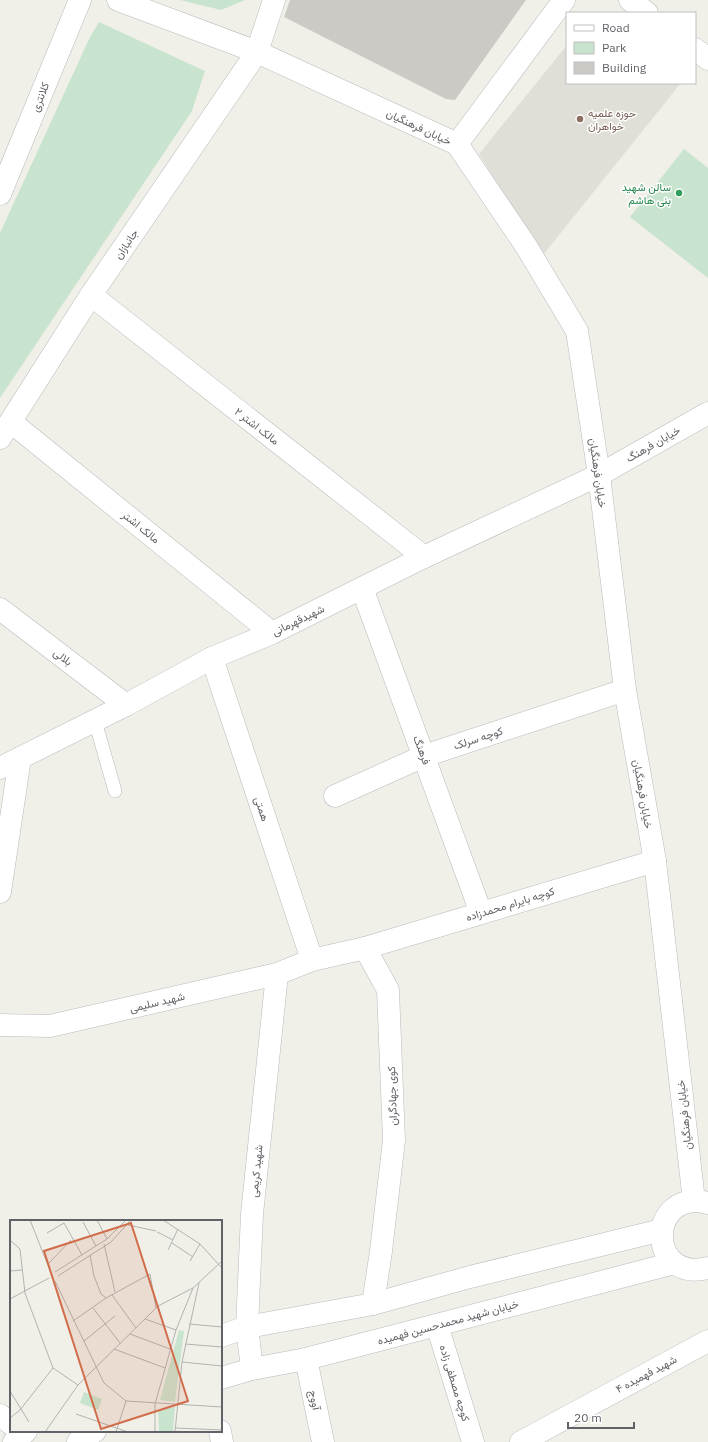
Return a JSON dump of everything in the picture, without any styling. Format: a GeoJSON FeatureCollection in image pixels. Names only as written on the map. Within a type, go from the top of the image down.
{"type":"FeatureCollection","features":[{"type":"Feature","properties":{"kind":"street","name":"کلانتری"},"geometry":{"type":"LineString","coordinates":[[0,194],[80,0]]}},
{"type":"Feature","properties":{"kind":"street","name":"خیابان فرهنگیان"},"geometry":{"type":"LineString","coordinates":[[118,0],[257,52],[457,144],[526,246],[577,331],[598,476],[625,690],[655,861],[701,1202]]}},
{"type":"Feature","properties":{"kind":"street","name":"جانبازان"},"geometry":{"type":"LineString","coordinates":[[5,430],[91,294],[257,52],[274,0]]}},
{"type":"Feature","properties":{"kind":"street"},"geometry":{"type":"LineString","coordinates":[[457,144],[564,0]]}},
{"type":"Feature","properties":{"kind":"street"},"geometry":{"type":"LineString","coordinates":[[630,0],[646,12]]}},
{"type":"Feature","properties":{"kind":"street"},"geometry":{"type":"LineString","coordinates":[[696,50],[708,59]]}},
{"type":"Feature","properties":{"kind":"street","name":"مالک اشتر ۲"},"geometry":{"type":"LineString","coordinates":[[91,294],[424,557]]}},
{"type":"Feature","properties":{"kind":"street","name":"خیابان فرهنگ"},"geometry":{"type":"LineString","coordinates":[[598,476],[708,413]]}},
{"type":"Feature","properties":{"kind":"street","name":"مالک اشتر"},"geometry":{"type":"LineString","coordinates":[[5,430],[272,633]]}},
{"type":"Feature","properties":{"kind":"street","name":"شهیدقهرمانی"},"geometry":{"type":"LineString","coordinates":[[0,768],[126,705],[212,658],[272,633],[424,557],[598,476]]}},
{"type":"Feature","properties":{"kind":"street","name":"فرهنگ"},"geometry":{"type":"LineString","coordinates":[[362,588],[481,913]]}},
{"type":"Feature","properties":{"kind":"street","name":"بلالی"},"geometry":{"type":"LineString","coordinates":[[0,609],[126,705]]}},
{"type":"Feature","properties":{"kind":"street","name":"همتی"},"geometry":{"type":"LineString","coordinates":[[212,658],[312,960]]}},
{"type":"Feature","properties":{"kind":"street","name":"کوچه سرلک"},"geometry":{"type":"LineString","coordinates":[[335,796],[424,756],[625,690]]}},
{"type":"Feature","properties":{"kind":"street"},"geometry":{"type":"LineString","coordinates":[[0,892],[20,758]]}},
{"type":"Feature","properties":{"kind":"street","name":"کوچه بایرام محمدزاده"},"geometry":{"type":"LineString","coordinates":[[364,948],[655,861]]}},
{"type":"Feature","properties":{"kind":"street"},"geometry":{"type":"LineString","coordinates":[[312,960],[364,948]]}},
{"type":"Feature","properties":{"kind":"street","name":"کوی جهادگران"},"geometry":{"type":"LineString","coordinates":[[364,948],[388,990],[394,1140],[381,1251],[373,1304]]}},
{"type":"Feature","properties":{"kind":"street","name":"شهید سلیمی"},"geometry":{"type":"LineString","coordinates":[[0,1025],[50,1026],[277,974],[312,960]]}},
{"type":"Feature","properties":{"kind":"street","name":"شهید کریمی"},"geometry":{"type":"LineString","coordinates":[[252,1369],[247,1327],[252,1214],[277,974]]}},
{"type":"Feature","properties":{"kind":"street"},"geometry":{"type":"LineString","coordinates":[[701,1202],[687,1202],[677,1206],[669,1214],[663,1223],[662,1245],[667,1255],[674,1263],[684,1268],[707,1273]]}},
{"type":"Feature","properties":{"kind":"street"},"geometry":{"type":"LineString","coordinates":[[222,1336],[247,1327],[373,1304],[662,1230]]}},
{"type":"Feature","properties":{"kind":"street","name":"خیابان شهید محمدحسین فهمیده"},"geometry":{"type":"LineString","coordinates":[[222,1378],[252,1369],[306,1359],[674,1263]]}},
{"type":"Feature","properties":{"kind":"street","name":"کوچه مصطفی زاده"},"geometry":{"type":"LineString","coordinates":[[437,1325],[473,1442]]}},
{"type":"Feature","properties":{"kind":"street","name":"شهید فهمیده ۴"},"geometry":{"type":"LineString","coordinates":[[521,1442],[708,1341]]}},
{"type":"Feature","properties":{"kind":"street","name":"آووج"},"geometry":{"type":"LineString","coordinates":[[306,1359],[323,1442]]}},
{"type":"Feature","properties":{"kind":"street"},"geometry":{"type":"LineString","coordinates":[[0,1416],[10,1424]]}},
{"type":"Feature","properties":{"kind":"street"},"geometry":{"type":"LineString","coordinates":[[78,1442],[93,1432]]}},
{"type":"Feature","properties":{"kind":"street"},"geometry":{"type":"LineString","coordinates":[[220,1432],[222,1442]]}},
{"type":"Feature","properties":{"kind":"lane"},"geometry":{"type":"LineString","coordinates":[[95,721],[115,791]]}},
{"type":"Feature","properties":{"kind":"shaded area","name":"حوزه علمیه خواهران"},"geometry":{"type":"Polygon","coordinates":[[[566,46],[566,84],[680,84],[543,255],[479,154],[566,46]]]}},
{"type":"Feature","properties":{"kind":"green space"},"geometry":{"type":"Polygon","coordinates":[[[180,0],[245,0],[221,10],[180,0]]]}},
{"type":"Feature","properties":{"kind":"green space"},"geometry":{"type":"Polygon","coordinates":[[[99,22],[205,71],[192,111],[0,398],[0,233],[90,37],[99,22]]]}},
{"type":"Feature","properties":{"kind":"green space","name":"سالن شهید بنی هاشم"},"geometry":{"type":"Polygon","coordinates":[[[684,149],[708,168],[708,278],[630,217],[684,149]]]}},
{"type":"Feature","properties":{"kind":"building"},"geometry":{"type":"Polygon","coordinates":[[[290,0],[526,0],[455,100],[446,99],[284,17],[290,0]]]}},
{"type":"Feature","properties":{"kind":"place","name":"حوزه علمیه خواهران"},"geometry":{"type":"Point","coordinates":[580,119]}},
{"type":"Feature","properties":{"kind":"place","name":"سالن شهید بنی هاشم"},"geometry":{"type":"Point","coordinates":[679,193]}}]}
